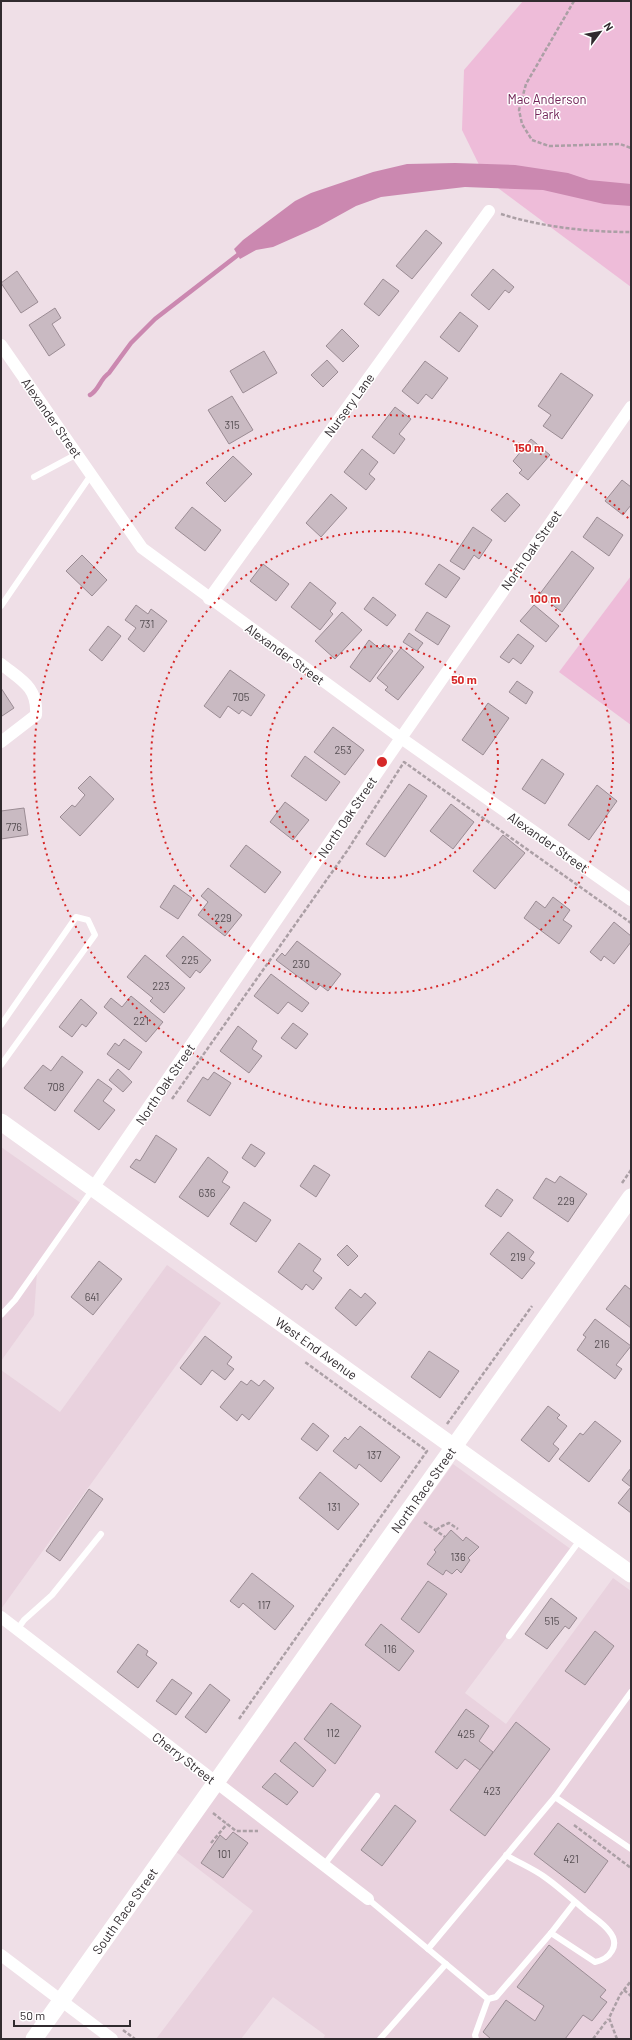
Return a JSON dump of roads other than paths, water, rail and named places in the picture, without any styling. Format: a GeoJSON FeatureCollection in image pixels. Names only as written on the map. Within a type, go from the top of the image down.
{"type":"FeatureCollection","features":[{"type":"Feature","properties":{"kind":"street","name":"Nursery Lane"},"geometry":{"type":"LineString","coordinates":[[209,599],[489,211]]}},
{"type":"Feature","properties":{"kind":"street","name":"Alexander Street"},"geometry":{"type":"LineString","coordinates":[[1,345],[142,548],[209,599],[400,738],[631,900]]}},
{"type":"Feature","properties":{"kind":"street","name":"North Oak Street"},"geometry":{"type":"LineString","coordinates":[[93,1188],[400,738],[631,407]]}},
{"type":"Feature","properties":{"kind":"street"},"geometry":{"type":"LineString","coordinates":[[1,664],[30,687],[37,702],[36,715],[1,742]]}},
{"type":"Feature","properties":{"kind":"street","name":"West End Avenue"},"geometry":{"type":"LineString","coordinates":[[1,1122],[631,1574]]}},
{"type":"Feature","properties":{"kind":"street","name":"North Race Street"},"geometry":{"type":"LineString","coordinates":[[217,1783],[631,1198]]}},
{"type":"Feature","properties":{"kind":"street","name":"Cherry Street"},"geometry":{"type":"LineString","coordinates":[[1,1617],[368,1899]]}},
{"type":"Feature","properties":{"kind":"street","name":"South Race Street"},"geometry":{"type":"LineString","coordinates":[[34,2039],[217,1783]]}},
{"type":"Feature","properties":{"kind":"street"},"geometry":{"type":"LineString","coordinates":[[1,1955],[112,2039]]}},
{"type":"Feature","properties":{"kind":"lane"},"geometry":{"type":"LineString","coordinates":[[34,477],[76,454]]}},
{"type":"Feature","properties":{"kind":"lane"},"geometry":{"type":"LineString","coordinates":[[1,606],[91,475]]}},
{"type":"Feature","properties":{"kind":"lane"},"geometry":{"type":"LineString","coordinates":[[1,1025],[76,916],[88,920],[95,935],[1,1065]]}},
{"type":"Feature","properties":{"kind":"lane"},"geometry":{"type":"LineString","coordinates":[[1,1315],[16,1300],[93,1188]]}},
{"type":"Feature","properties":{"kind":"lane"},"geometry":{"type":"LineString","coordinates":[[18,1630],[24,1620],[52,1595],[101,1534]]}},
{"type":"Feature","properties":{"kind":"lane"},"geometry":{"type":"LineString","coordinates":[[509,1636],[581,1538]]}},
{"type":"Feature","properties":{"kind":"lane"},"geometry":{"type":"LineString","coordinates":[[428,1949],[555,1797],[631,1692]]}},
{"type":"Feature","properties":{"kind":"lane"},"geometry":{"type":"LineString","coordinates":[[324,1865],[377,1796]]}},
{"type":"Feature","properties":{"kind":"lane"},"geometry":{"type":"LineString","coordinates":[[555,1797],[631,1849]]}},
{"type":"Feature","properties":{"kind":"lane"},"geometry":{"type":"LineString","coordinates":[[506,1855],[545,1877],[609,1931],[613,1938],[613,1950],[608,1957],[595,1962],[551,1933]]}},
{"type":"Feature","properties":{"kind":"lane"},"geometry":{"type":"LineString","coordinates":[[368,1899],[488,1999]]}},
{"type":"Feature","properties":{"kind":"lane"},"geometry":{"type":"LineString","coordinates":[[488,1999],[496,1997],[551,1933],[575,1902]]}},
{"type":"Feature","properties":{"kind":"lane"},"geometry":{"type":"LineString","coordinates":[[380,2039],[446,1964]]}},
{"type":"Feature","properties":{"kind":"lane"},"geometry":{"type":"LineString","coordinates":[[476,2039],[475,2035],[488,1999]]}},
{"type":"Feature","properties":{"kind":"waterway"},"geometry":{"type":"LineString","coordinates":[[90,395],[96,390],[131,343],[155,319],[243,251]]}},
{"type":"Feature","properties":{"kind":"park label","name":"Mac Anderson Park"},"geometry":{"type":"Point","coordinates":[547,106]}}]}
